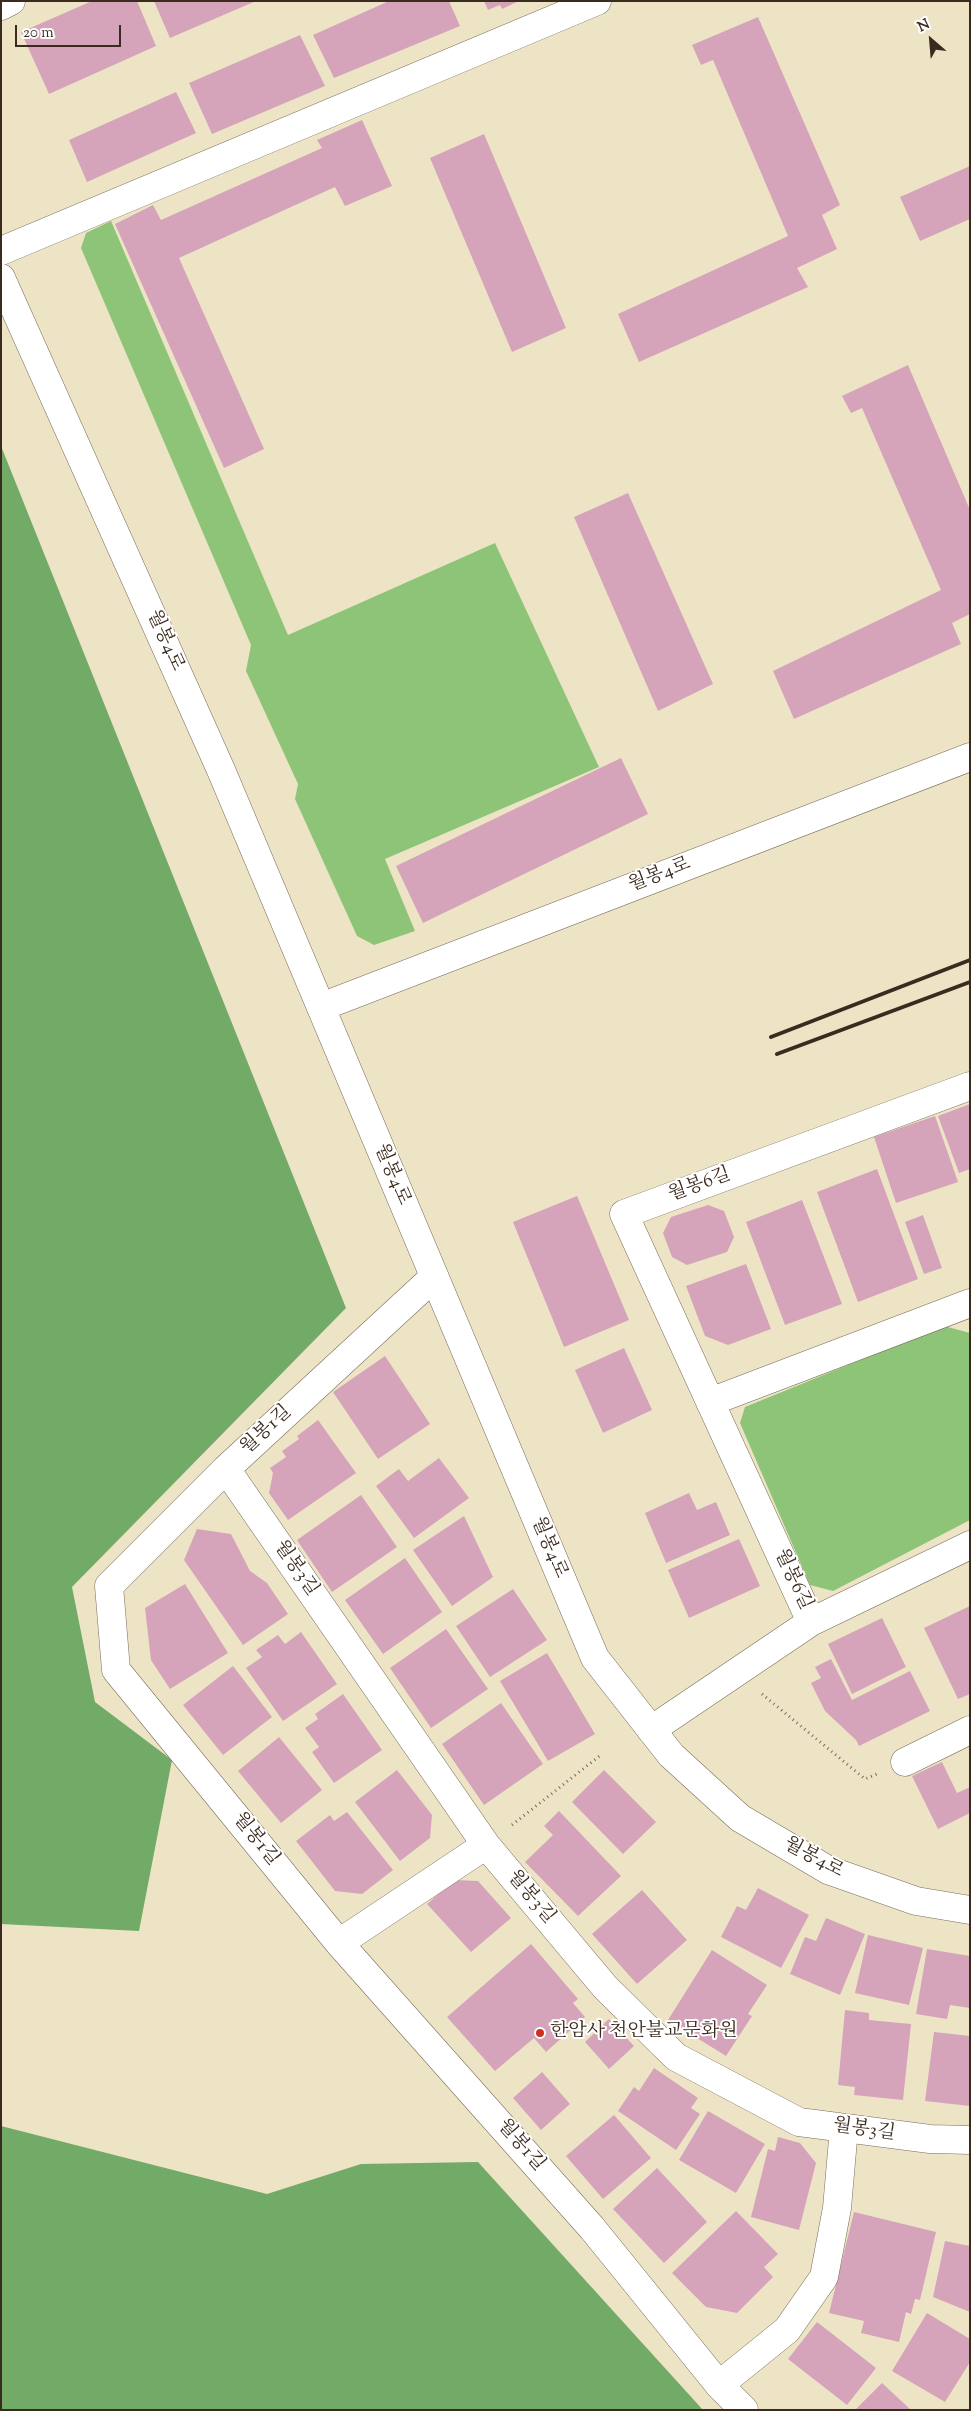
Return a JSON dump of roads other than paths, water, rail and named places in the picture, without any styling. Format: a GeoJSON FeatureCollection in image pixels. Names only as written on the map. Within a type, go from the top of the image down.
{"type":"FeatureCollection","features":[{"type":"Feature","properties":{"kind":"street"},"geometry":{"type":"LineString","coordinates":[[1,6],[11,1]]}},
{"type":"Feature","properties":{"kind":"street"},"geometry":{"type":"LineString","coordinates":[[1,251],[597,1]]}},
{"type":"Feature","properties":{"kind":"street","name":"월봉4로"},"geometry":{"type":"LineString","coordinates":[[1,278],[217,761],[594,1658],[671,1755],[740,1818],[828,1870],[916,1901],[970,1910]]}},
{"type":"Feature","properties":{"kind":"street","name":"월봉4로"},"geometry":{"type":"LineString","coordinates":[[322,1007],[970,756]]}},
{"type":"Feature","properties":{"kind":"street","name":"월봉6길"},"geometry":{"type":"LineString","coordinates":[[811,1622],[624,1214],[970,1086]]}},
{"type":"Feature","properties":{"kind":"street","name":"월봉1길"},"geometry":{"type":"LineString","coordinates":[[434,1277],[226,1469],[109,1586],[116,1670],[339,1943],[592,2228],[719,2386],[744,2410]]}},
{"type":"Feature","properties":{"kind":"street"},"geometry":{"type":"LineString","coordinates":[[710,1402],[970,1303]]}},
{"type":"Feature","properties":{"kind":"street","name":"월봉3길"},"geometry":{"type":"LineString","coordinates":[[226,1469],[486,1845],[605,1987],[676,2057],[799,2122],[930,2139],[970,2140]]}},
{"type":"Feature","properties":{"kind":"street","name":"월봉6길"},"geometry":{"type":"LineString","coordinates":[[650,1730],[811,1622],[970,1545]]}},
{"type":"Feature","properties":{"kind":"street"},"geometry":{"type":"LineString","coordinates":[[905,1762],[970,1730]]}},
{"type":"Feature","properties":{"kind":"street"},"geometry":{"type":"LineString","coordinates":[[339,1943],[486,1845]]}},
{"type":"Feature","properties":{"kind":"street"},"geometry":{"type":"LineString","coordinates":[[719,2386],[787,2330],[824,2277],[837,2208],[844,2128]]}},
{"type":"Feature","properties":{"kind":"railway"},"geometry":{"type":"LineString","coordinates":[[771,1037],[970,960]]}},
{"type":"Feature","properties":{"kind":"railway"},"geometry":{"type":"LineString","coordinates":[[777,1054],[970,982]]}},
{"type":"Feature","properties":{"kind":"place","name":"한암사 천안불교문화원"},"geometry":{"type":"Point","coordinates":[540,2033]}}]}
